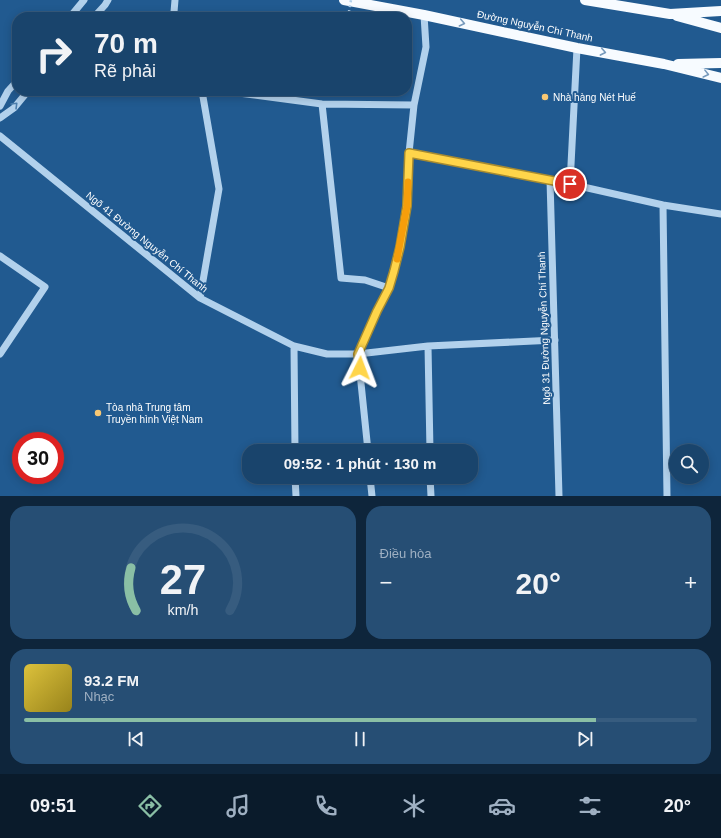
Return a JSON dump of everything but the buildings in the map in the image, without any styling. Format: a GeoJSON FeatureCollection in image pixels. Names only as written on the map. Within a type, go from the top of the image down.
{"type":"FeatureCollection","features":[{"type":"Feature","properties":{"kind":"main road","name":"Đường Nguyễn Chí Thanh"},"geometry":{"type":"LineString","coordinates":[[344,0],[408,12]]}},
{"type":"Feature","properties":{"kind":"main road"},"geometry":{"type":"LineString","coordinates":[[585,0],[670,14],[721,28]]}},
{"type":"Feature","properties":{"kind":"main road"},"geometry":{"type":"LineString","coordinates":[[670,14],[721,11]]}},
{"type":"Feature","properties":{"kind":"main road","name":"Đường Nguyễn Chí Thanh"},"geometry":{"type":"LineString","coordinates":[[412,13],[577,48],[664,64],[721,78]]}},
{"type":"Feature","properties":{"kind":"main road"},"geometry":{"type":"LineString","coordinates":[[664,64],[721,63]]}},
{"type":"Feature","properties":{"kind":"street"},"geometry":{"type":"LineString","coordinates":[[74,12],[84,0]]}},
{"type":"Feature","properties":{"kind":"street"},"geometry":{"type":"LineString","coordinates":[[99,12],[108,0]]}},
{"type":"Feature","properties":{"kind":"street"},"geometry":{"type":"LineString","coordinates":[[174,12],[175,0]]}},
{"type":"Feature","properties":{"kind":"street"},"geometry":{"type":"LineString","coordinates":[[367,444],[358,354],[389,288],[400,247],[407,206],[409,153],[414,105],[426,47],[424,15]]}},
{"type":"Feature","properties":{"kind":"street"},"geometry":{"type":"LineString","coordinates":[[570,184],[577,48]]}},
{"type":"Feature","properties":{"kind":"street"},"geometry":{"type":"LineString","coordinates":[[0,106],[12,87]]}},
{"type":"Feature","properties":{"kind":"street"},"geometry":{"type":"LineString","coordinates":[[0,118],[14,108],[24,96]]}},
{"type":"Feature","properties":{"kind":"street"},"geometry":{"type":"LineString","coordinates":[[200,298],[219,189],[203,96]]}},
{"type":"Feature","properties":{"kind":"street"},"geometry":{"type":"LineString","coordinates":[[261,96],[322,104],[414,105]]}},
{"type":"Feature","properties":{"kind":"street"},"geometry":{"type":"LineString","coordinates":[[322,104],[341,278],[365,280],[389,288]]}},
{"type":"Feature","properties":{"kind":"street","name":"Ngõ 41 Đường Nguyễn Chí Thanh"},"geometry":{"type":"LineString","coordinates":[[0,136],[200,298],[294,346],[327,354],[358,354],[428,346],[555,340]]}},
{"type":"Feature","properties":{"kind":"street"},"geometry":{"type":"LineString","coordinates":[[409,153],[570,184],[663,205],[721,214]]}},
{"type":"Feature","properties":{"kind":"street","name":"Ngõ 31 Đường Nguyễn Chí Thanh"},"geometry":{"type":"LineString","coordinates":[[550,180],[559,496]]}},
{"type":"Feature","properties":{"kind":"street"},"geometry":{"type":"LineString","coordinates":[[663,205],[667,496]]}},
{"type":"Feature","properties":{"kind":"street"},"geometry":{"type":"LineString","coordinates":[[0,256],[45,287],[0,353]]}},
{"type":"Feature","properties":{"kind":"street"},"geometry":{"type":"LineString","coordinates":[[294,346],[295,444]]}},
{"type":"Feature","properties":{"kind":"street"},"geometry":{"type":"LineString","coordinates":[[428,346],[430,444]]}},
{"type":"Feature","properties":{"kind":"street"},"geometry":{"type":"LineString","coordinates":[[295,484],[296,496]]}},
{"type":"Feature","properties":{"kind":"street"},"geometry":{"type":"LineString","coordinates":[[371,484],[372,496]]}},
{"type":"Feature","properties":{"kind":"street"},"geometry":{"type":"LineString","coordinates":[[430,484],[431,496]]}},
{"type":"Feature","properties":{"kind":"path"},"geometry":{"type":"LineString","coordinates":[[349,12],[351,0]]}},
{"type":"Feature","properties":{"kind":"slow traffic"},"geometry":{"type":"LineString","coordinates":[[397,259],[407,206],[408,182]]}},
{"type":"Feature","properties":{"kind":"place","name":"Nhà hàng Nét Huế"},"geometry":{"type":"Point","coordinates":[545,97]}},
{"type":"Feature","properties":{"kind":"place","name":"Tòa nhà Trung tâm Truyền hình Việt Nam"},"geometry":{"type":"Point","coordinates":[98,413]}},
{"type":"Feature","properties":{"kind":"route"},"geometry":{"type":"LineString","coordinates":[[360,368],[358,354],[389,288],[400,247],[407,206],[409,153],[570,184]]}}]}
